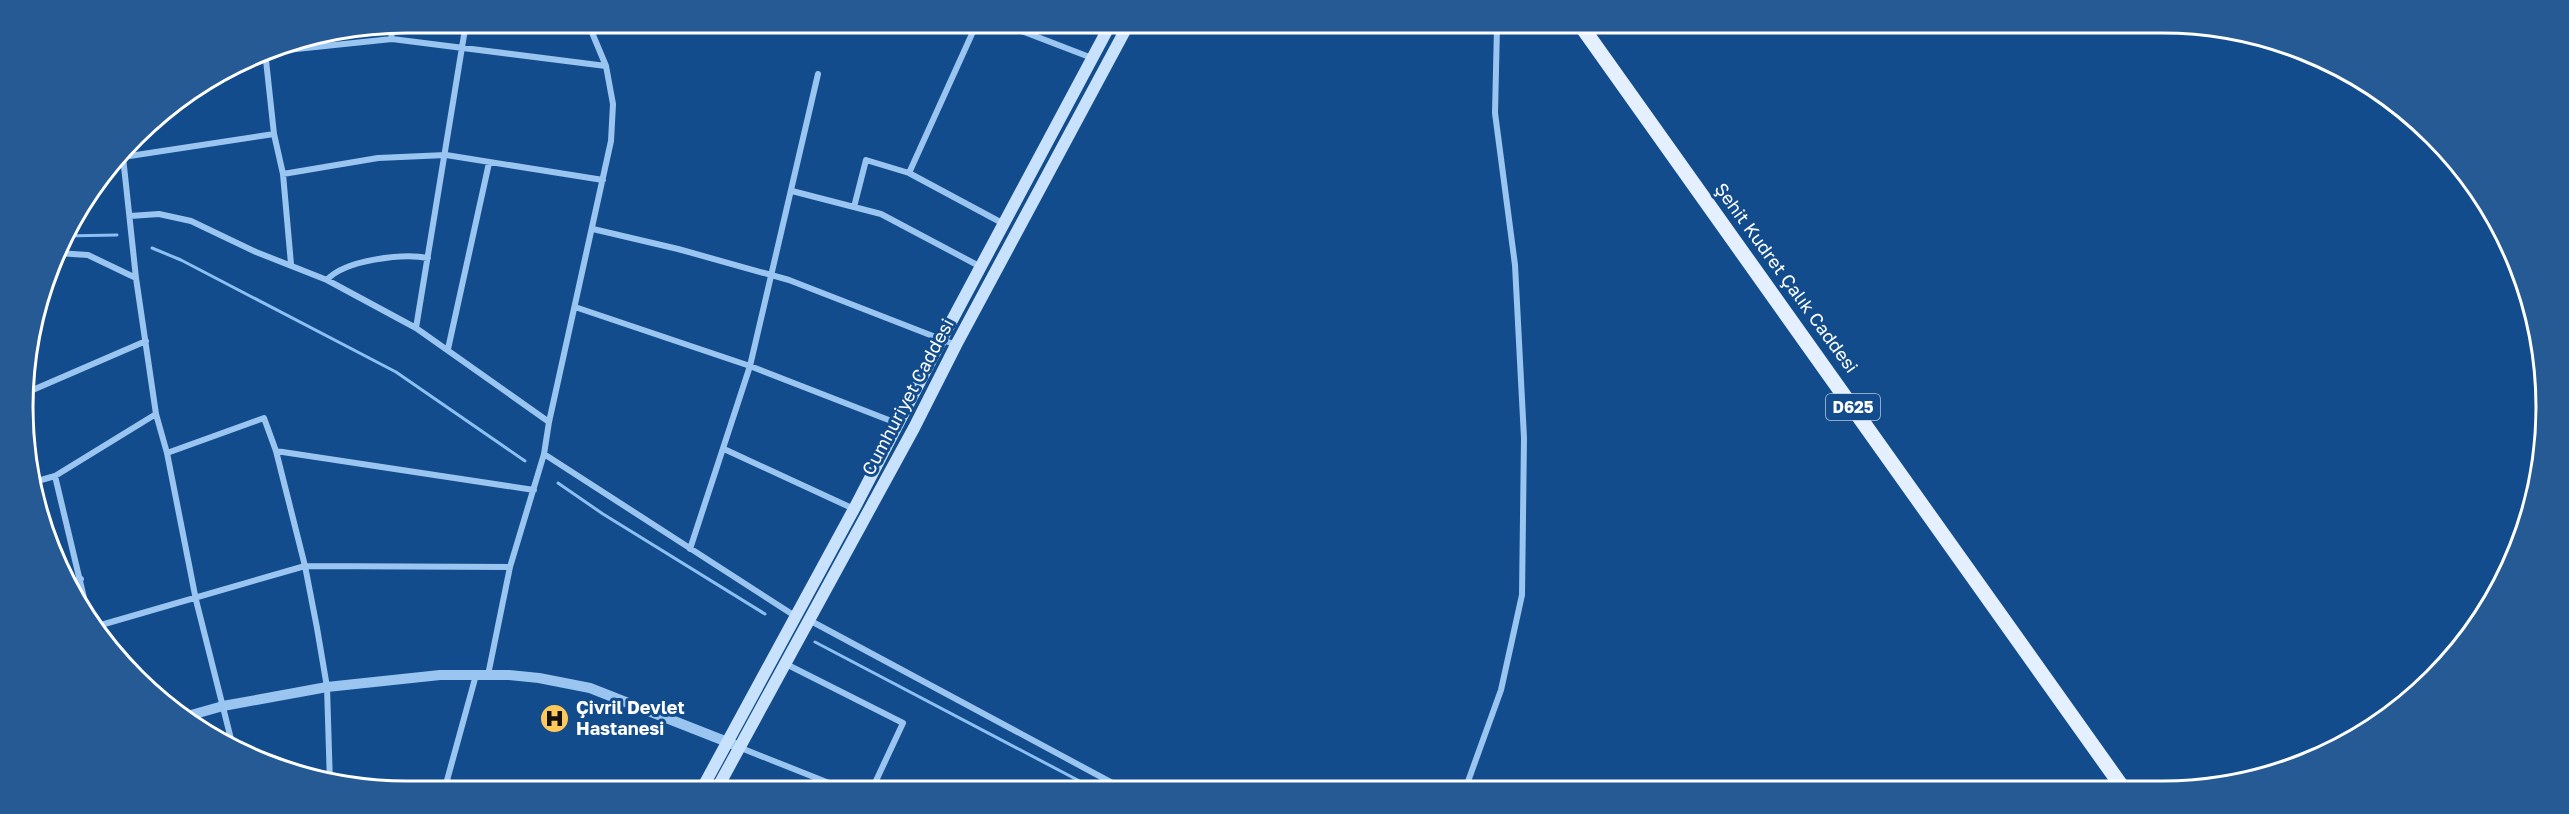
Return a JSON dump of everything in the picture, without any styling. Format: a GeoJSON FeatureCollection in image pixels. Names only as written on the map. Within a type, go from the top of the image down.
{"type":"FeatureCollection","features":[{"type":"Feature","properties":{"kind":"main road","name":"Cumhuriyet Caddesi"},"geometry":{"type":"LineString","coordinates":[[706,781],[854,509],[1106,33]]}},
{"type":"Feature","properties":{"kind":"main road","name":"Cumhuriyet Caddesi"},"geometry":{"type":"LineString","coordinates":[[721,781],[914,428],[956,345],[1124,33]]}},
{"type":"Feature","properties":{"kind":"main road","name":"Şehit Kudret Çalık Caddesi"},"geometry":{"type":"LineString","coordinates":[[1586,33],[2118,781]]}},
{"type":"Feature","properties":{"kind":"street"},"geometry":{"type":"LineString","coordinates":[[416,328],[465,33]]}},
{"type":"Feature","properties":{"kind":"street"},"geometry":{"type":"LineString","coordinates":[[488,675],[510,567],[544,454],[549,422],[593,229],[613,123],[613,104],[606,66],[592,33]]}},
{"type":"Feature","properties":{"kind":"street"},"geometry":{"type":"LineString","coordinates":[[909,173],[972,33]]}},
{"type":"Feature","properties":{"kind":"street"},"geometry":{"type":"LineString","coordinates":[[1027,33],[1093,58]]}},
{"type":"Feature","properties":{"kind":"street"},"geometry":{"type":"LineString","coordinates":[[1468,781],[1501,690],[1522,596],[1524,438],[1515,265],[1495,113],[1497,33]]}},
{"type":"Feature","properties":{"kind":"street"},"geometry":{"type":"LineString","coordinates":[[391,34],[392,39]]}},
{"type":"Feature","properties":{"kind":"street"},"geometry":{"type":"LineString","coordinates":[[304,48],[392,39],[463,46],[606,66]]}},
{"type":"Feature","properties":{"kind":"street"},"geometry":{"type":"LineString","coordinates":[[264,61],[274,134],[283,174],[291,264]]}},
{"type":"Feature","properties":{"kind":"street"},"geometry":{"type":"LineString","coordinates":[[690,549],[750,366],[818,74]]}},
{"type":"Feature","properties":{"kind":"street"},"geometry":{"type":"LineString","coordinates":[[130,156],[274,134]]}},
{"type":"Feature","properties":{"kind":"street"},"geometry":{"type":"LineString","coordinates":[[283,174],[378,158],[446,154],[489,163],[603,180]]}},
{"type":"Feature","properties":{"kind":"street"},"geometry":{"type":"LineString","coordinates":[[854,207],[866,160],[909,173],[1004,224]]}},
{"type":"Feature","properties":{"kind":"street"},"geometry":{"type":"LineString","coordinates":[[124,163],[136,278],[156,414],[196,600],[230,736]]}},
{"type":"Feature","properties":{"kind":"street"},"geometry":{"type":"LineString","coordinates":[[448,349],[489,163]]}},
{"type":"Feature","properties":{"kind":"street"},"geometry":{"type":"LineString","coordinates":[[792,191],[881,214],[981,267]]}},
{"type":"Feature","properties":{"kind":"street"},"geometry":{"type":"LineString","coordinates":[[130,216],[159,214],[176,216],[327,280],[416,328],[549,422]]}},
{"type":"Feature","properties":{"kind":"street"},"geometry":{"type":"LineString","coordinates":[[593,229],[678,249],[789,280],[956,345]]}},
{"type":"Feature","properties":{"kind":"street"},"geometry":{"type":"LineString","coordinates":[[66,254],[88,255],[136,278]]}},
{"type":"Feature","properties":{"kind":"street"},"geometry":{"type":"LineString","coordinates":[[327,280],[345,267],[400,257],[428,258]]}},
{"type":"Feature","properties":{"kind":"street"},"geometry":{"type":"LineString","coordinates":[[575,307],[750,366],[899,424]]}},
{"type":"Feature","properties":{"kind":"street"},"geometry":{"type":"LineString","coordinates":[[34,390],[146,341]]}},
{"type":"Feature","properties":{"kind":"street"},"geometry":{"type":"LineString","coordinates":[[40,480],[55,476],[156,414]]}},
{"type":"Feature","properties":{"kind":"street"},"geometry":{"type":"LineString","coordinates":[[166,453],[264,418],[276,451],[305,566],[327,687],[330,773]]}},
{"type":"Feature","properties":{"kind":"street"},"geometry":{"type":"LineString","coordinates":[[724,449],[854,509]]}},
{"type":"Feature","properties":{"kind":"street"},"geometry":{"type":"LineString","coordinates":[[276,451],[534,490]]}},
{"type":"Feature","properties":{"kind":"street"},"geometry":{"type":"LineString","coordinates":[[544,454],[795,616]]}},
{"type":"Feature","properties":{"kind":"street"},"geometry":{"type":"LineString","coordinates":[[55,476],[85,597]]}},
{"type":"Feature","properties":{"kind":"street"},"geometry":{"type":"LineString","coordinates":[[103,625],[196,600],[305,566],[510,567]]}},
{"type":"Feature","properties":{"kind":"street"},"geometry":{"type":"LineString","coordinates":[[76,580],[81,579]]}},
{"type":"Feature","properties":{"kind":"street"},"geometry":{"type":"LineString","coordinates":[[808,620],[1109,781]]}},
{"type":"Feature","properties":{"kind":"street"},"geometry":{"type":"LineString","coordinates":[[786,664],[903,723],[876,781]]}},
{"type":"Feature","properties":{"kind":"street"},"geometry":{"type":"LineString","coordinates":[[447,781],[476,675]]}},
{"type":"Feature","properties":{"kind":"street"},"geometry":{"type":"LineString","coordinates":[[194,714],[223,706],[327,687],[405,677],[488,675],[539,678],[590,688],[824,781]]}},
{"type":"Feature","properties":{"kind":"waterway"},"geometry":{"type":"LineString","coordinates":[[75,236],[117,235]]}},
{"type":"Feature","properties":{"kind":"waterway"},"geometry":{"type":"LineString","coordinates":[[152,248],[181,260],[396,372],[525,461]]}},
{"type":"Feature","properties":{"kind":"waterway"},"geometry":{"type":"LineString","coordinates":[[558,483],[603,514],[765,614]]}},
{"type":"Feature","properties":{"kind":"waterway"},"geometry":{"type":"LineString","coordinates":[[815,642],[1079,781]]}},
{"type":"Feature","properties":{"kind":"place","name":"Çivril Devlet Hastanesi"},"geometry":{"type":"Point","coordinates":[555,718]}}]}
